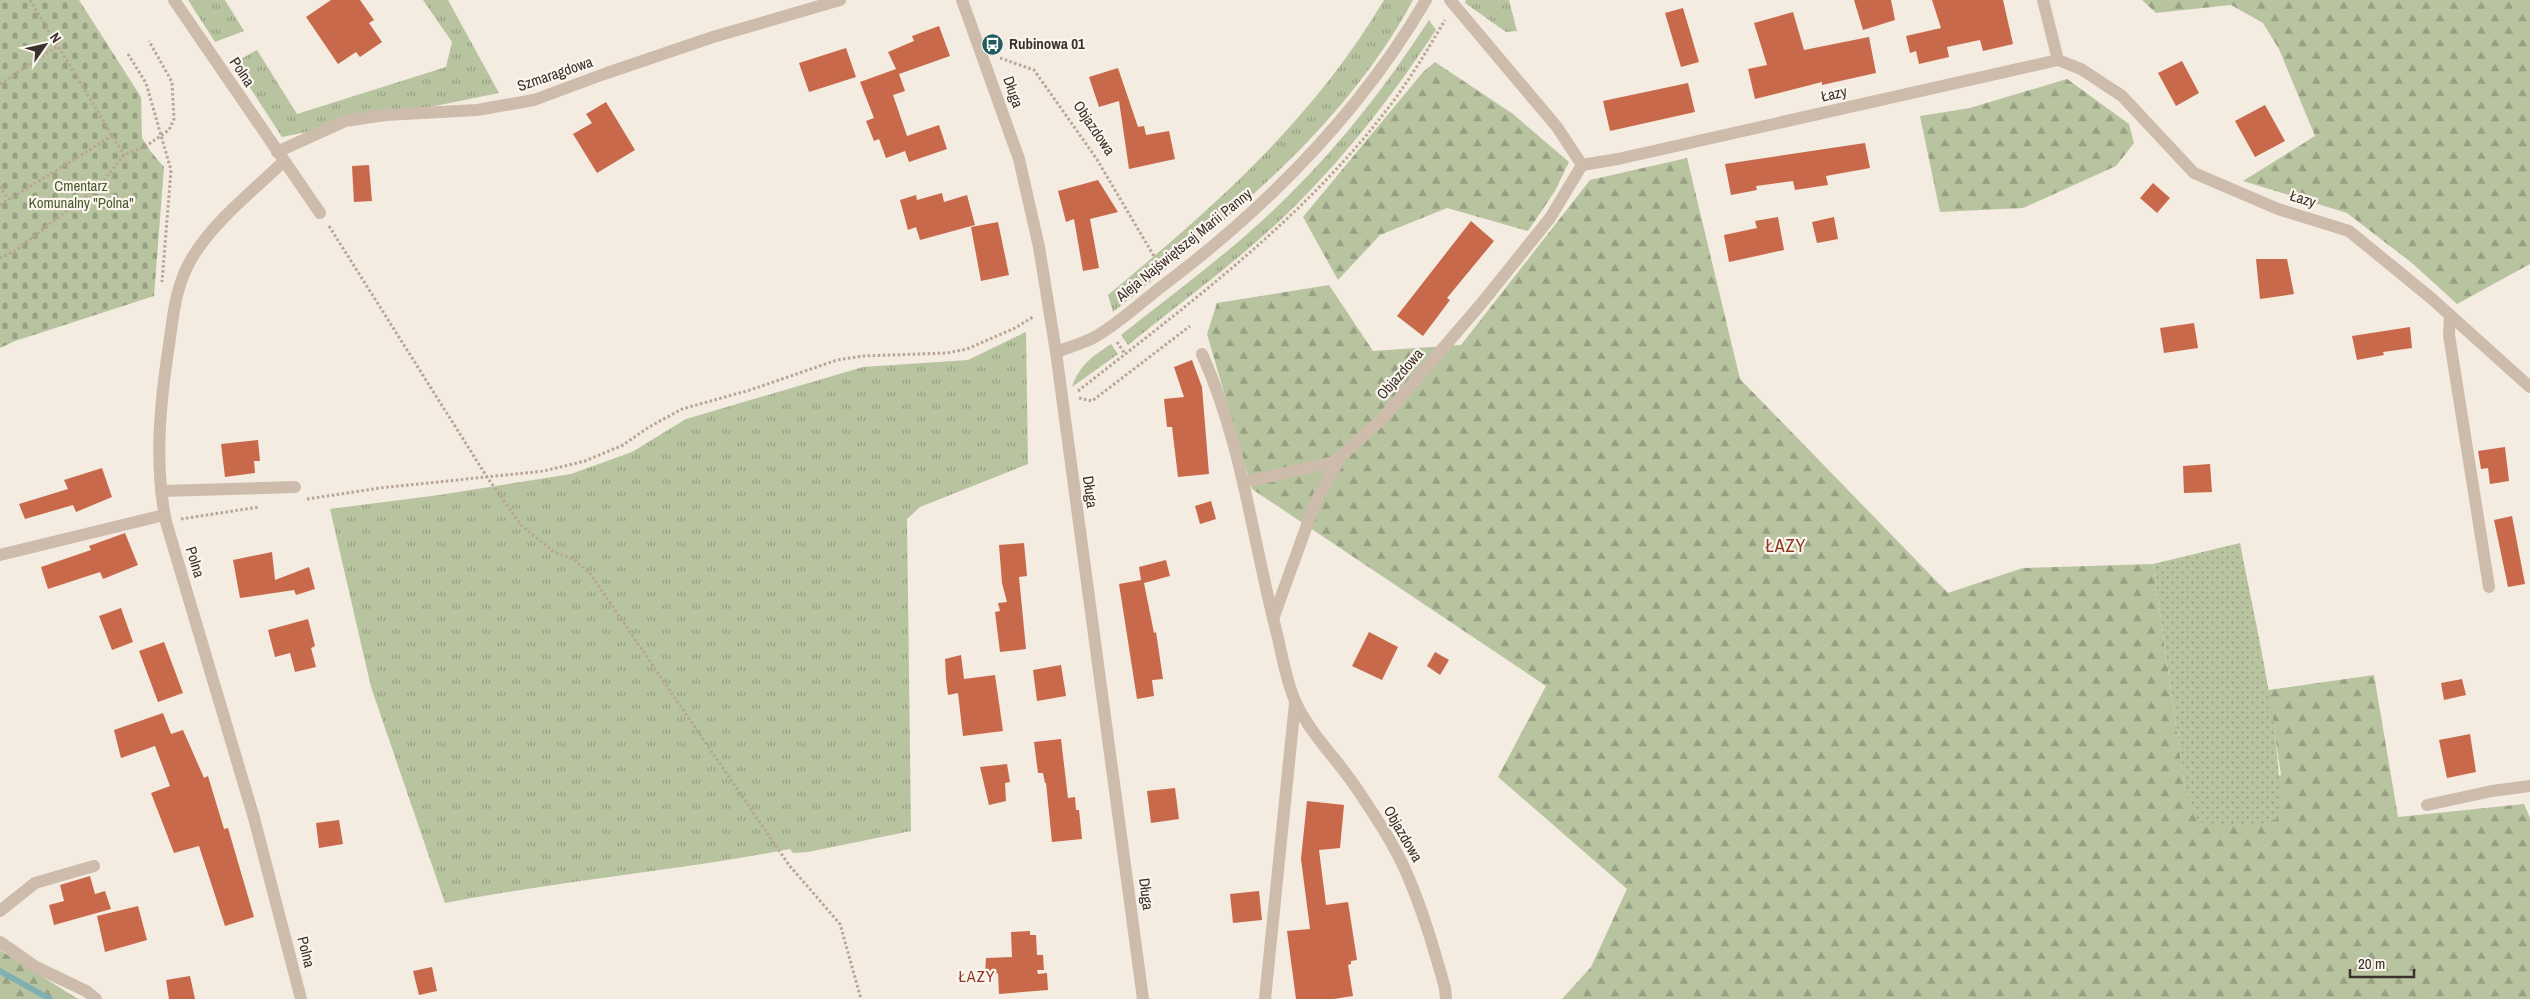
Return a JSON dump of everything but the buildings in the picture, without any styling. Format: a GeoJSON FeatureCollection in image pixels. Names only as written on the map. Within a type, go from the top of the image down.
{"type":"FeatureCollection","features":[{"type":"Feature","properties":{"kind":"street","name":"Polna"},"geometry":{"type":"LineString","coordinates":[[174,0],[320,213]]}},
{"type":"Feature","properties":{"kind":"street","name":"Szmaragdowa"},"geometry":{"type":"LineString","coordinates":[[280,157],[344,121],[385,114],[477,110],[534,100],[604,74],[713,38],[840,0]]}},
{"type":"Feature","properties":{"kind":"street","name":"Długa"},"geometry":{"type":"LineString","coordinates":[[962,0],[1019,159],[1039,247],[1056,352],[1142,999]]}},
{"type":"Feature","properties":{"kind":"street","name":"Aleja Najświętszej Marii Panny"},"geometry":{"type":"LineString","coordinates":[[1056,352],[1093,338],[1219,242],[1278,189],[1335,126],[1386,63],[1426,0]]}},
{"type":"Feature","properties":{"kind":"street"},"geometry":{"type":"LineString","coordinates":[[1450,0],[1557,127],[1582,165]]}},
{"type":"Feature","properties":{"kind":"street"},"geometry":{"type":"LineString","coordinates":[[2043,0],[2058,60]]}},
{"type":"Feature","properties":{"kind":"street","name":"Łazy"},"geometry":{"type":"LineString","coordinates":[[1582,165],[1618,159],[2058,60],[2081,69],[2122,96],[2194,173],[2278,208],[2348,231],[2450,315],[2530,387]]}},
{"type":"Feature","properties":{"kind":"street","name":"Polna"},"geometry":{"type":"LineString","coordinates":[[280,157],[200,246],[192,258],[178,291],[160,415],[161,491],[165,518],[254,818],[301,999]]}},
{"type":"Feature","properties":{"kind":"street","name":"Objazdowa"},"geometry":{"type":"LineString","coordinates":[[1273,619],[1290,567],[1315,503],[1338,461],[1382,419],[1481,304],[1550,218],[1582,165]]}},
{"type":"Feature","properties":{"kind":"street"},"geometry":{"type":"LineString","coordinates":[[2450,315],[2449,335],[2488,587]]}},
{"type":"Feature","properties":{"kind":"street","name":"Objazdowa"},"geometry":{"type":"LineString","coordinates":[[1202,354],[1220,396],[1245,482],[1273,619],[1296,703],[1311,728],[1356,788],[1391,842],[1407,872],[1429,931],[1445,988],[1446,999]]}},
{"type":"Feature","properties":{"kind":"street"},"geometry":{"type":"LineString","coordinates":[[1245,482],[1338,461]]}},
{"type":"Feature","properties":{"kind":"street"},"geometry":{"type":"LineString","coordinates":[[161,491],[295,487]]}},
{"type":"Feature","properties":{"kind":"street"},"geometry":{"type":"LineString","coordinates":[[0,555],[165,518]]}},
{"type":"Feature","properties":{"kind":"street","name":"Objazdowa"},"geometry":{"type":"LineString","coordinates":[[1265,999],[1296,703]]}},
{"type":"Feature","properties":{"kind":"street"},"geometry":{"type":"LineString","coordinates":[[2428,805],[2492,791],[2530,786]]}},
{"type":"Feature","properties":{"kind":"street"},"geometry":{"type":"LineString","coordinates":[[0,911],[35,883],[94,866]]}},
{"type":"Feature","properties":{"kind":"street"},"geometry":{"type":"LineString","coordinates":[[0,942],[36,967],[86,991],[96,999]]}},
{"type":"Feature","properties":{"kind":"path"},"geometry":{"type":"LineString","coordinates":[[30,0],[124,155]]}},
{"type":"Feature","properties":{"kind":"path"},"geometry":{"type":"LineString","coordinates":[[0,258],[15,251],[100,185],[124,155],[146,146],[169,130],[174,119],[172,82],[149,41]]}},
{"type":"Feature","properties":{"kind":"path"},"geometry":{"type":"LineString","coordinates":[[0,84],[58,46]]}},
{"type":"Feature","properties":{"kind":"path","name":"Objazdowa"},"geometry":{"type":"LineString","coordinates":[[981,51],[1034,70],[1096,158],[1169,281]]}},
{"type":"Feature","properties":{"kind":"path"},"geometry":{"type":"LineString","coordinates":[[128,54],[146,83],[171,170],[162,285],[178,291]]}},
{"type":"Feature","properties":{"kind":"path"},"geometry":{"type":"LineString","coordinates":[[0,206],[8,199],[112,136]]}},
{"type":"Feature","properties":{"kind":"path"},"geometry":{"type":"LineString","coordinates":[[0,186],[8,199]]}},
{"type":"Feature","properties":{"kind":"path"},"geometry":{"type":"LineString","coordinates":[[320,213],[487,477],[521,525],[554,552],[573,559],[589,572],[789,865],[840,924],[861,999]]}},
{"type":"Feature","properties":{"kind":"path"},"geometry":{"type":"LineString","coordinates":[[303,500],[380,488],[544,471],[585,461],[623,445],[649,427],[682,409],[750,390],[837,360],[863,356],[947,353],[967,349],[1015,328],[1036,315]]}},
{"type":"Feature","properties":{"kind":"path"},"geometry":{"type":"LineString","coordinates":[[1071,397],[1092,401],[1190,326]]}},
{"type":"Feature","properties":{"kind":"path"},"geometry":{"type":"LineString","coordinates":[[1116,341],[1125,354]]}},
{"type":"Feature","properties":{"kind":"path"},"geometry":{"type":"LineString","coordinates":[[165,518],[264,506]]}},
{"type":"Feature","properties":{"kind":"green space","name":"Cmentarz Komunalny \"Polna\""},"geometry":{"type":"Polygon","coordinates":[[[0,0],[79,0],[141,97],[142,138],[164,167],[154,296],[15,341],[0,348],[0,0]]]}},
{"type":"Feature","properties":{"kind":"green space"},"geometry":{"type":"Polygon","coordinates":[[[188,0],[225,0],[244,31],[215,42],[188,0]]]}},
{"type":"Feature","properties":{"kind":"green space"},"geometry":{"type":"Polygon","coordinates":[[[423,0],[448,0],[499,93],[282,137],[234,63],[257,50],[297,114],[446,67],[452,42],[423,0]]]}},
{"type":"Feature","properties":{"kind":"green space"},"geometry":{"type":"Polygon","coordinates":[[[1384,0],[1413,0],[1385,47],[1353,91],[1279,171],[1239,208],[1113,312],[1108,295],[1186,228],[1259,160],[1325,85],[1356,44],[1384,0]]]}},
{"type":"Feature","properties":{"kind":"green space"},"geometry":{"type":"Polygon","coordinates":[[[1466,0],[1509,0],[1517,31],[1506,32],[1465,3],[1466,0]]]}},
{"type":"Feature","properties":{"kind":"green space"},"geometry":{"type":"Polygon","coordinates":[[[2142,0],[2530,0],[2530,264],[2457,304],[2412,263],[2347,213],[2243,181],[2315,136],[2279,49],[2263,23],[2231,5],[2156,13],[2142,0]]]}},
{"type":"Feature","properties":{"kind":"green space"},"geometry":{"type":"Polygon","coordinates":[[[1429,20],[1436,30],[1371,120],[1317,184],[1257,242],[1128,345],[1121,335],[1228,251],[1269,215],[1308,176],[1346,134],[1397,67],[1429,20]]]}},
{"type":"Feature","properties":{"kind":"green space"},"geometry":{"type":"Polygon","coordinates":[[[1435,62],[1513,114],[1569,162],[1555,191],[1528,231],[1447,208],[1380,235],[1338,280],[1303,217],[1423,72],[1435,62]]]}},
{"type":"Feature","properties":{"kind":"green space"},"geometry":{"type":"Polygon","coordinates":[[[2067,79],[2129,124],[2134,143],[2116,166],[2023,208],[1940,212],[1920,116],[1970,108],[2067,79]]]}},
{"type":"Feature","properties":{"kind":"green space"},"geometry":{"type":"Polygon","coordinates":[[[1687,158],[1740,379],[1948,593],[2023,568],[2153,564],[2185,789],[2281,775],[2268,690],[2374,675],[2398,817],[2524,804],[2530,818],[2530,999],[1562,999],[1591,967],[1627,889],[1498,777],[1546,686],[1252,489],[1207,334],[1217,303],[1329,285],[1373,351],[1461,345],[1590,180],[1687,158]]]}},
{"type":"Feature","properties":{"kind":"green space"},"geometry":{"type":"Polygon","coordinates":[[[1026,332],[1028,464],[920,507],[907,519],[911,831],[808,852],[793,853],[790,849],[704,864],[531,888],[445,903],[371,687],[330,509],[439,495],[571,474],[632,452],[686,419],[863,367],[968,360],[1026,332]]]}},
{"type":"Feature","properties":{"kind":"green space"},"geometry":{"type":"Polygon","coordinates":[[[1111,344],[1118,354],[1072,387],[1079,372],[1092,357],[1111,344]]]}},
{"type":"Feature","properties":{"kind":"green space"},"geometry":{"type":"Polygon","coordinates":[[[2240,543],[2267,679],[2277,748],[2279,783],[2280,818],[2249,827],[2197,822],[2185,789],[2153,564],[2240,543]]]}},
{"type":"Feature","properties":{"kind":"green space"},"geometry":{"type":"Polygon","coordinates":[[[0,950],[78,999],[0,999],[0,950]]]}},
{"type":"Feature","properties":{"kind":"waterway"},"geometry":{"type":"LineString","coordinates":[[0,971],[50,999]]}},
{"type":"Feature","properties":{"kind":"place","name":"Rubinowa 01"},"geometry":{"type":"Point","coordinates":[993,44]}},
{"type":"Feature","properties":{"kind":"district","name":"ŁAZY"},"geometry":{"type":"Point","coordinates":[1786,546]}},
{"type":"Feature","properties":{"kind":"district","name":"ŁAZY"},"geometry":{"type":"Point","coordinates":[977,976]}}]}
